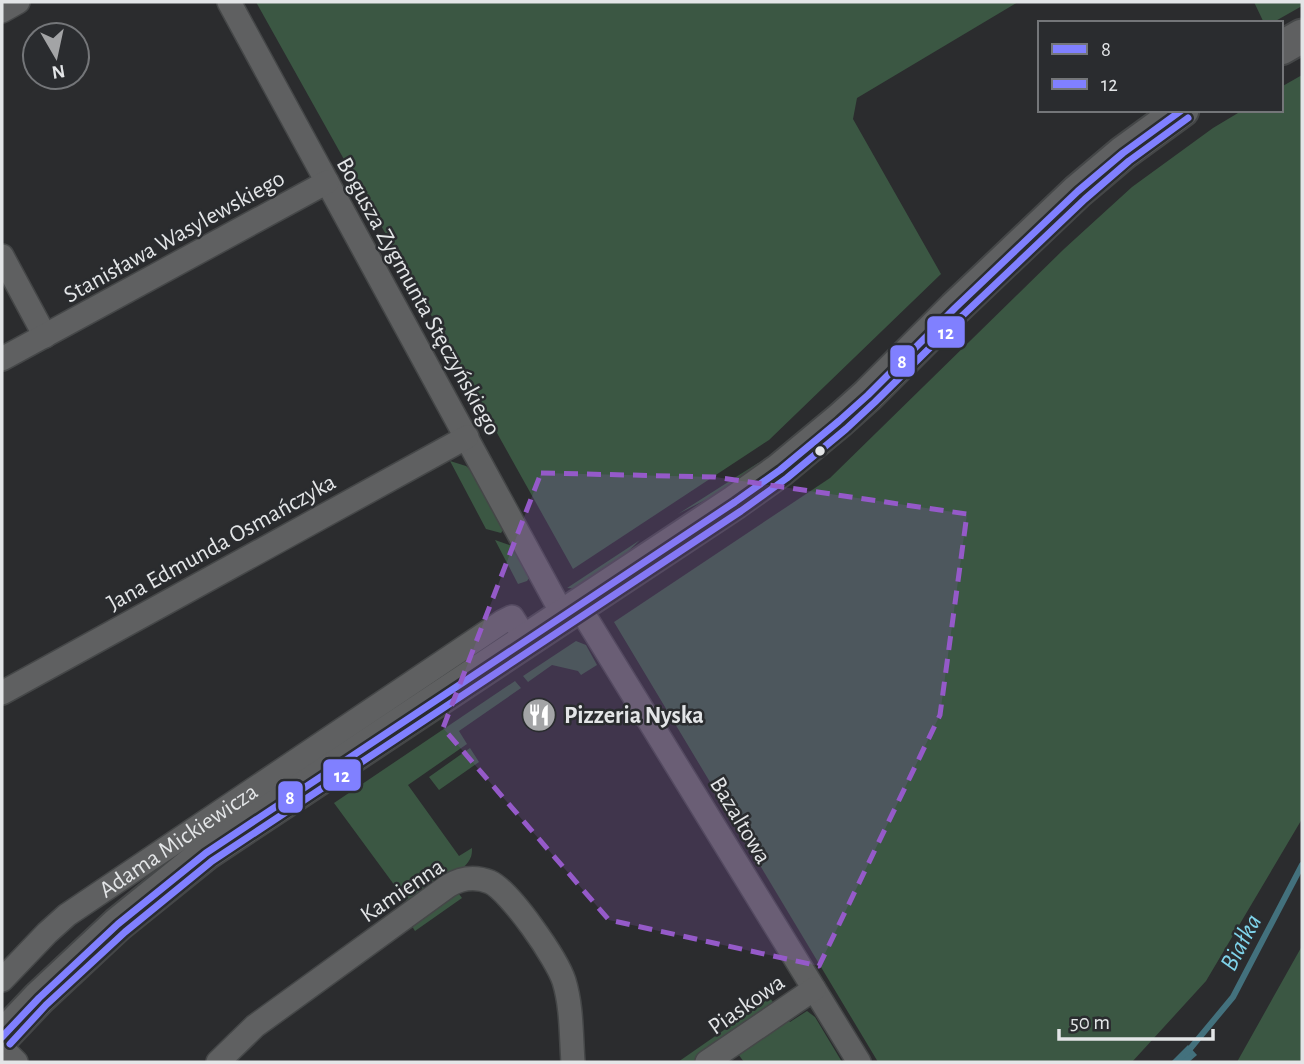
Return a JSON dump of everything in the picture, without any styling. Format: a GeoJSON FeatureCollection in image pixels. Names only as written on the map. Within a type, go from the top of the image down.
{"type":"FeatureCollection","features":[{"type":"Feature","properties":{"kind":"street"},"geometry":{"type":"LineString","coordinates":[[2,11],[18,2]]}},
{"type":"Feature","properties":{"kind":"street","name":"Bogusza Zygmunta Stęczyńskiego"},"geometry":{"type":"LineString","coordinates":[[229,2],[467,437],[570,610]]}},
{"type":"Feature","properties":{"kind":"street"},"geometry":{"type":"LineString","coordinates":[[1283,47],[1302,36]]}},
{"type":"Feature","properties":{"kind":"street","name":"Adama Mickiewicza"},"geometry":{"type":"LineString","coordinates":[[2,1037],[39,998],[118,924],[206,853],[735,502],[790,461],[868,395],[1070,199],[1124,153],[1179,112]]}},
{"type":"Feature","properties":{"kind":"street","name":"Stanisława Wasylewskiego"},"geometry":{"type":"LineString","coordinates":[[2,359],[327,182]]}},
{"type":"Feature","properties":{"kind":"street","name":"Stanisława Wasylewskiego"},"geometry":{"type":"LineString","coordinates":[[2,256],[45,335]]}},
{"type":"Feature","properties":{"kind":"street","name":"Jana Edmunda Osmańczyka"},"geometry":{"type":"LineString","coordinates":[[2,693],[467,437]]}},
{"type":"Feature","properties":{"kind":"street","name":"Bazaltowa"},"geometry":{"type":"LineString","coordinates":[[570,610],[859,1062]]}},
{"type":"Feature","properties":{"kind":"street","name":"Adama Mickiewicza"},"geometry":{"type":"LineString","coordinates":[[2,980],[67,915],[502,622],[512,617],[526,639]]}},
{"type":"Feature","properties":{"kind":"street","name":"Kamienna"},"geometry":{"type":"LineString","coordinates":[[218,1062],[265,1018],[448,886],[458,880],[468,879],[489,882],[501,889],[557,964],[569,1004],[573,1062]]}},
{"type":"Feature","properties":{"kind":"street"},"geometry":{"type":"LineString","coordinates":[[67,915],[95,945]]}},
{"type":"Feature","properties":{"kind":"street","name":"Piaskowa"},"geometry":{"type":"LineString","coordinates":[[707,1062],[814,989]]}},
{"type":"Feature","properties":{"kind":"street"},"geometry":{"type":"LineString","coordinates":[[2,1048],[16,1062]]}},
{"type":"Feature","properties":{"kind":"highlighted area"},"geometry":{"type":"Polygon","coordinates":[[[541,473],[715,477],[967,514],[940,715],[819,966],[609,920],[443,728],[541,473]]]}},
{"type":"Feature","properties":{"kind":"green space"},"geometry":{"type":"Polygon","coordinates":[[[256,2],[1018,2],[857,98],[853,119],[941,274],[769,440],[573,569],[256,2]]]}},
{"type":"Feature","properties":{"kind":"green space"},"geometry":{"type":"Polygon","coordinates":[[[1254,2],[1302,2],[1302,6],[1276,21],[1263,21],[1254,2]]]}},
{"type":"Feature","properties":{"kind":"green space"},"geometry":{"type":"Polygon","coordinates":[[[1302,75],[1302,819],[1206,981],[1132,1062],[878,1062],[614,622],[830,478],[1064,249],[1132,187],[1213,128],[1240,112],[1283,112],[1283,86],[1302,75]]]}},
{"type":"Feature","properties":{"kind":"green space"},"geometry":{"type":"Polygon","coordinates":[[[450,461],[472,471],[503,530],[501,533],[486,529],[450,461]]]}},
{"type":"Feature","properties":{"kind":"green space"},"geometry":{"type":"Polygon","coordinates":[[[763,462],[750,477],[678,514],[758,463],[763,462]]]}},
{"type":"Feature","properties":{"kind":"green space"},"geometry":{"type":"Polygon","coordinates":[[[495,540],[512,546],[530,577],[527,581],[518,584],[495,540]]]}},
{"type":"Feature","properties":{"kind":"green space"},"geometry":{"type":"Polygon","coordinates":[[[640,540],[611,568],[580,589],[567,588],[640,540]]]}},
{"type":"Feature","properties":{"kind":"green space"},"geometry":{"type":"Polygon","coordinates":[[[576,641],[586,645],[597,665],[581,675],[578,671],[552,665],[528,682],[523,676],[576,641]]]}},
{"type":"Feature","properties":{"kind":"green space"},"geometry":{"type":"Polygon","coordinates":[[[515,681],[521,688],[459,731],[467,744],[408,785],[459,856],[472,848],[472,855],[466,865],[409,905],[334,803],[515,681]]]}},
{"type":"Feature","properties":{"kind":"green space"},"geometry":{"type":"Polygon","coordinates":[[[470,748],[479,762],[439,790],[429,777],[470,748]]]}},
{"type":"Feature","properties":{"kind":"green space"},"geometry":{"type":"Polygon","coordinates":[[[456,890],[462,898],[415,931],[410,923],[456,890]]]}},
{"type":"Feature","properties":{"kind":"green space"},"geometry":{"type":"Polygon","coordinates":[[[1302,946],[1302,1062],[1237,1062],[1302,946]]]}},
{"type":"Feature","properties":{"kind":"green space"},"geometry":{"type":"Polygon","coordinates":[[[770,998],[775,1005],[693,1062],[678,1062],[770,998]]]}},
{"type":"Feature","properties":{"kind":"green space"},"geometry":{"type":"Polygon","coordinates":[[[807,1011],[815,1017],[842,1062],[744,1062],[738,1054],[786,1018],[790,1022],[807,1011]]]}},
{"type":"Feature","properties":{"kind":"water"},"geometry":{"type":"Polygon","coordinates":[[[1188,1045],[1197,1055],[1189,1062],[1171,1062],[1188,1045]]]}},
{"type":"Feature","properties":{"kind":"waterway","name":"Białka"},"geometry":{"type":"LineString","coordinates":[[1176,1062],[1233,997],[1302,865]]}},
{"type":"Feature","properties":{"kind":"transit line","name":"8"},"geometry":{"type":"LineString","coordinates":[[2,1037],[39,998],[118,924],[206,853],[780,470],[868,395],[1078,191],[1123,153],[1179,112]]}},
{"type":"Feature","properties":{"kind":"transit line","name":"12"},"geometry":{"type":"LineString","coordinates":[[10,1044],[46,1005],[125,932],[212,861],[787,478],[875,402],[1085,199],[1129,161],[1188,118]]}},
{"type":"Feature","properties":{"kind":"place","name":"Pizzeria Nyska"},"geometry":{"type":"Point","coordinates":[539,715]}}]}
